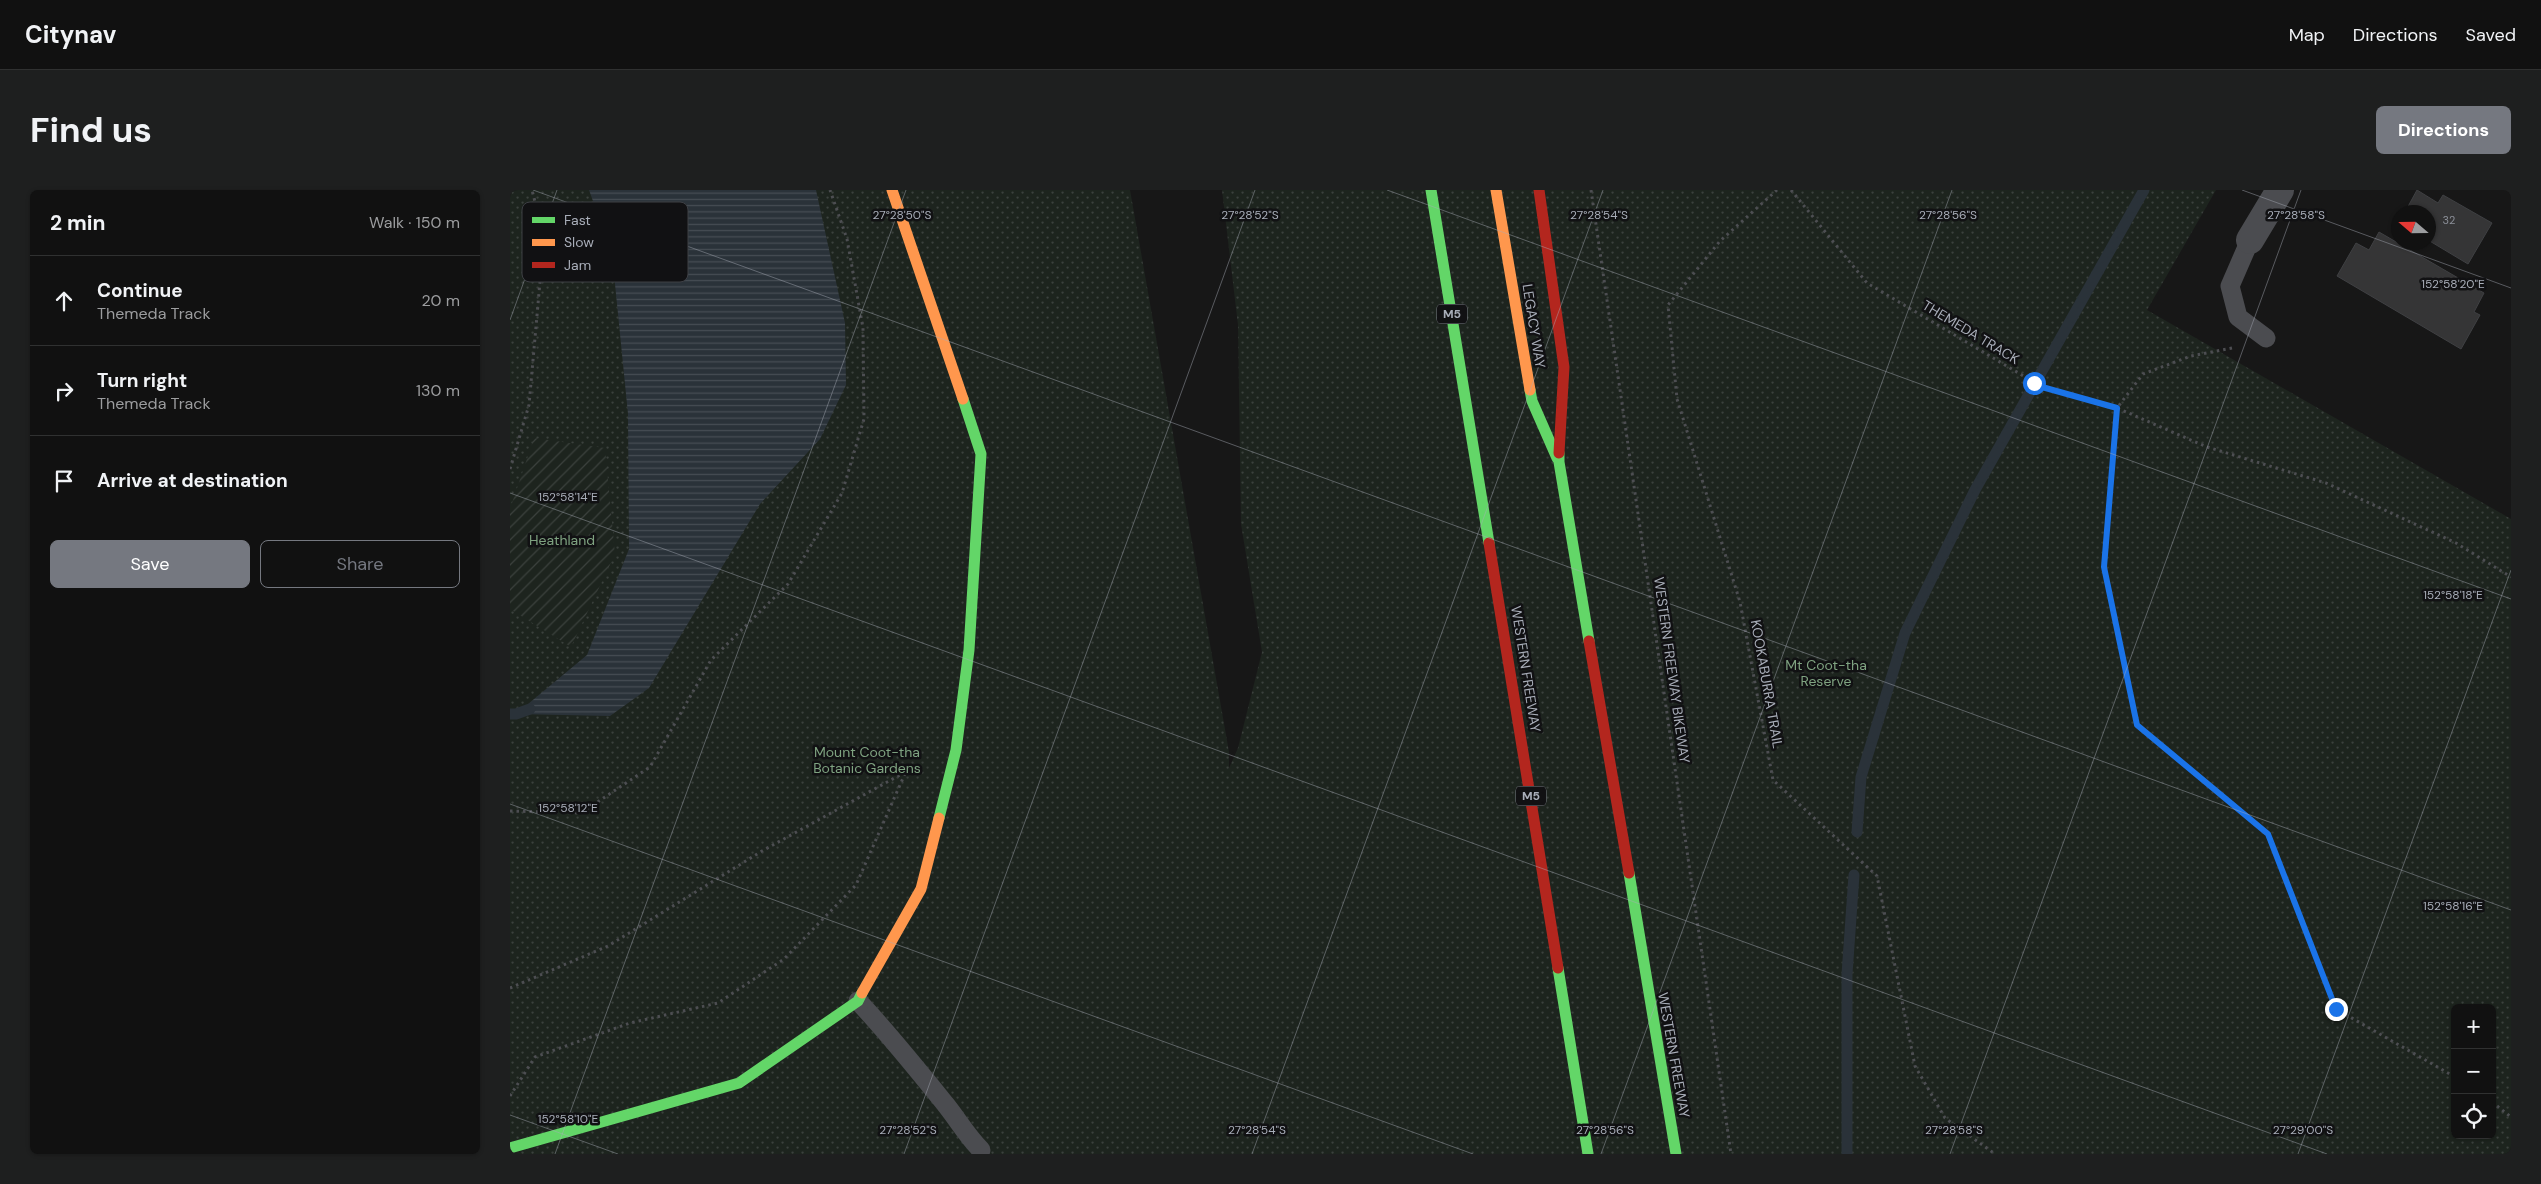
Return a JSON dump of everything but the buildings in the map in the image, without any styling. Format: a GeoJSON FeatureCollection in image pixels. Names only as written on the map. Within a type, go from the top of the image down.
{"type":"FeatureCollection","features":[{"type":"Feature","properties":{"kind":"main road"},"geometry":{"type":"LineString","coordinates":[[510,1148],[739,1083],[858,1001],[921,889],[956,750],[969,650],[981,454],[892,190]]}},
{"type":"Feature","properties":{"kind":"main road","name":"WESTERN FREEWAY"},"geometry":{"type":"LineString","coordinates":[[1431,190],[1588,1154]]}},
{"type":"Feature","properties":{"kind":"main road","name":"LEGACY WAY"},"geometry":{"type":"LineString","coordinates":[[1496,190],[1532,401],[1559,462]]}},
{"type":"Feature","properties":{"kind":"main road","name":"WESTERN FREEWAY"},"geometry":{"type":"LineString","coordinates":[[1539,190],[1564,367],[1559,462],[1676,1154]]}},
{"type":"Feature","properties":{"kind":"street"},"geometry":{"type":"LineString","coordinates":[[2250,240],[2280,190]]}},
{"type":"Feature","properties":{"kind":"lane"},"geometry":{"type":"LineString","coordinates":[[2250,240],[2230,286],[2238,317],[2266,338]]}},
{"type":"Feature","properties":{"kind":"lane"},"geometry":{"type":"LineString","coordinates":[[858,1001],[890,1035],[950,1110],[968,1136],[981,1150]]}},
{"type":"Feature","properties":{"kind":"path"},"geometry":{"type":"LineString","coordinates":[[510,811],[582,813],[650,767],[710,660],[788,584],[842,493],[864,419],[863,328],[847,239],[830,190]]}},
{"type":"Feature","properties":{"kind":"path","name":"WESTERN FREEWAY BIKEWAY"},"geometry":{"type":"LineString","coordinates":[[1591,190],[1732,1154]]}},
{"type":"Feature","properties":{"kind":"path","name":"KOOKABURRA TRAIL"},"geometry":{"type":"LineString","coordinates":[[1777,190],[1720,241],[1668,305],[1677,399],[1740,602],[1773,780],[1877,876],[1915,1066],[1945,1118],[1995,1154]]}},
{"type":"Feature","properties":{"kind":"path","name":"THEMEDA TRACK"},"geometry":{"type":"LineString","coordinates":[[1791,190],[1867,283],[2042,387],[2117,408],[2207,447],[2326,483],[2456,544],[2511,577]]}},
{"type":"Feature","properties":{"kind":"path"},"geometry":{"type":"LineString","coordinates":[[510,469],[529,405],[540,282]]}},
{"type":"Feature","properties":{"kind":"path"},"geometry":{"type":"LineString","coordinates":[[2266,338],[2214,354],[2191,356],[2143,374],[2117,408],[2104,567],[2137,725],[2268,834],[2336,1009],[2451,1075]]}},
{"type":"Feature","properties":{"kind":"path"},"geometry":{"type":"LineString","coordinates":[[510,988],[608,946],[762,851],[907,769],[956,750]]}},
{"type":"Feature","properties":{"kind":"path"},"geometry":{"type":"LineString","coordinates":[[510,1096],[535,1057],[630,1023],[718,1003],[784,960],[856,885],[907,769]]}},
{"type":"Feature","properties":{"kind":"path"},"geometry":{"type":"LineString","coordinates":[[2496,1105],[2511,1117]]}},
{"type":"Feature","properties":{"kind":"green space","name":"Mt Coot-tha Reserve"},"geometry":{"type":"Polygon","coordinates":[[[510,190],[1130,190],[1229,752],[1229,768],[1238,748],[1262,652],[1241,524],[1238,325],[1222,190],[2216,190],[2147,310],[2511,519],[2511,1154],[510,1154],[510,190]]]}},
{"type":"Feature","properties":{"kind":"green space","name":"Heathland"},"geometry":{"type":"Polygon","coordinates":[[[534,438],[605,448],[615,554],[571,647],[510,609],[510,509],[534,438]]]}},
{"type":"Feature","properties":{"kind":"shaded area"},"geometry":{"type":"Polygon","coordinates":[[[589,190],[816,190],[845,323],[846,385],[820,439],[760,504],[649,688],[610,716],[516,714],[587,655],[629,549],[628,414],[615,282],[688,282],[688,202],[593,202],[589,190]]]}},
{"type":"Feature","properties":{"kind":"waterway"},"geometry":{"type":"LineString","coordinates":[[1857,832],[1861,777],[1905,633],[1975,490],[2144,190]]}},
{"type":"Feature","properties":{"kind":"waterway"},"geometry":{"type":"LineString","coordinates":[[510,714],[530,709]]}},
{"type":"Feature","properties":{"kind":"waterway"},"geometry":{"type":"LineString","coordinates":[[1847,1154],[1847,974],[1854,875]]}},
{"type":"Feature","properties":{"kind":"traffic: fast"},"geometry":{"type":"LineString","coordinates":[[1431,190],[1489,543]]}},
{"type":"Feature","properties":{"kind":"traffic: fast"},"geometry":{"type":"LineString","coordinates":[[1530,390],[1532,401],[1557,458]]}},
{"type":"Feature","properties":{"kind":"traffic: fast"},"geometry":{"type":"LineString","coordinates":[[939,818],[956,750],[969,650],[981,454],[963,399]]}},
{"type":"Feature","properties":{"kind":"traffic: fast"},"geometry":{"type":"LineString","coordinates":[[1559,453],[1589,641]]}},
{"type":"Feature","properties":{"kind":"traffic: fast"},"geometry":{"type":"LineString","coordinates":[[1629,873],[1676,1154]]}},
{"type":"Feature","properties":{"kind":"traffic: fast"},"geometry":{"type":"LineString","coordinates":[[1558,968],[1588,1154]]}},
{"type":"Feature","properties":{"kind":"traffic: fast"},"geometry":{"type":"LineString","coordinates":[[510,1148],[739,1083],[858,1001],[862,993]]}},
{"type":"Feature","properties":{"kind":"traffic: slow"},"geometry":{"type":"LineString","coordinates":[[892,190],[963,399]]}},
{"type":"Feature","properties":{"kind":"traffic: slow"},"geometry":{"type":"LineString","coordinates":[[1496,190],[1530,390]]}},
{"type":"Feature","properties":{"kind":"traffic: slow"},"geometry":{"type":"LineString","coordinates":[[862,993],[921,889],[939,818]]}},
{"type":"Feature","properties":{"kind":"traffic: jam"},"geometry":{"type":"LineString","coordinates":[[1539,190],[1564,367],[1559,453]]}},
{"type":"Feature","properties":{"kind":"traffic: jam"},"geometry":{"type":"LineString","coordinates":[[1489,543],[1558,968]]}},
{"type":"Feature","properties":{"kind":"traffic: jam"},"geometry":{"type":"LineString","coordinates":[[1589,641],[1629,873]]}},
{"type":"Feature","properties":{"kind":"route"},"geometry":{"type":"LineString","coordinates":[[2034,383],[2042,387],[2117,408],[2104,567],[2137,725],[2268,834],[2336,1009]]}},
{"type":"Feature","properties":{"kind":"park label","name":"Mount Coot-tha Botanic Gardens"},"geometry":{"type":"Point","coordinates":[867,760]}}]}
